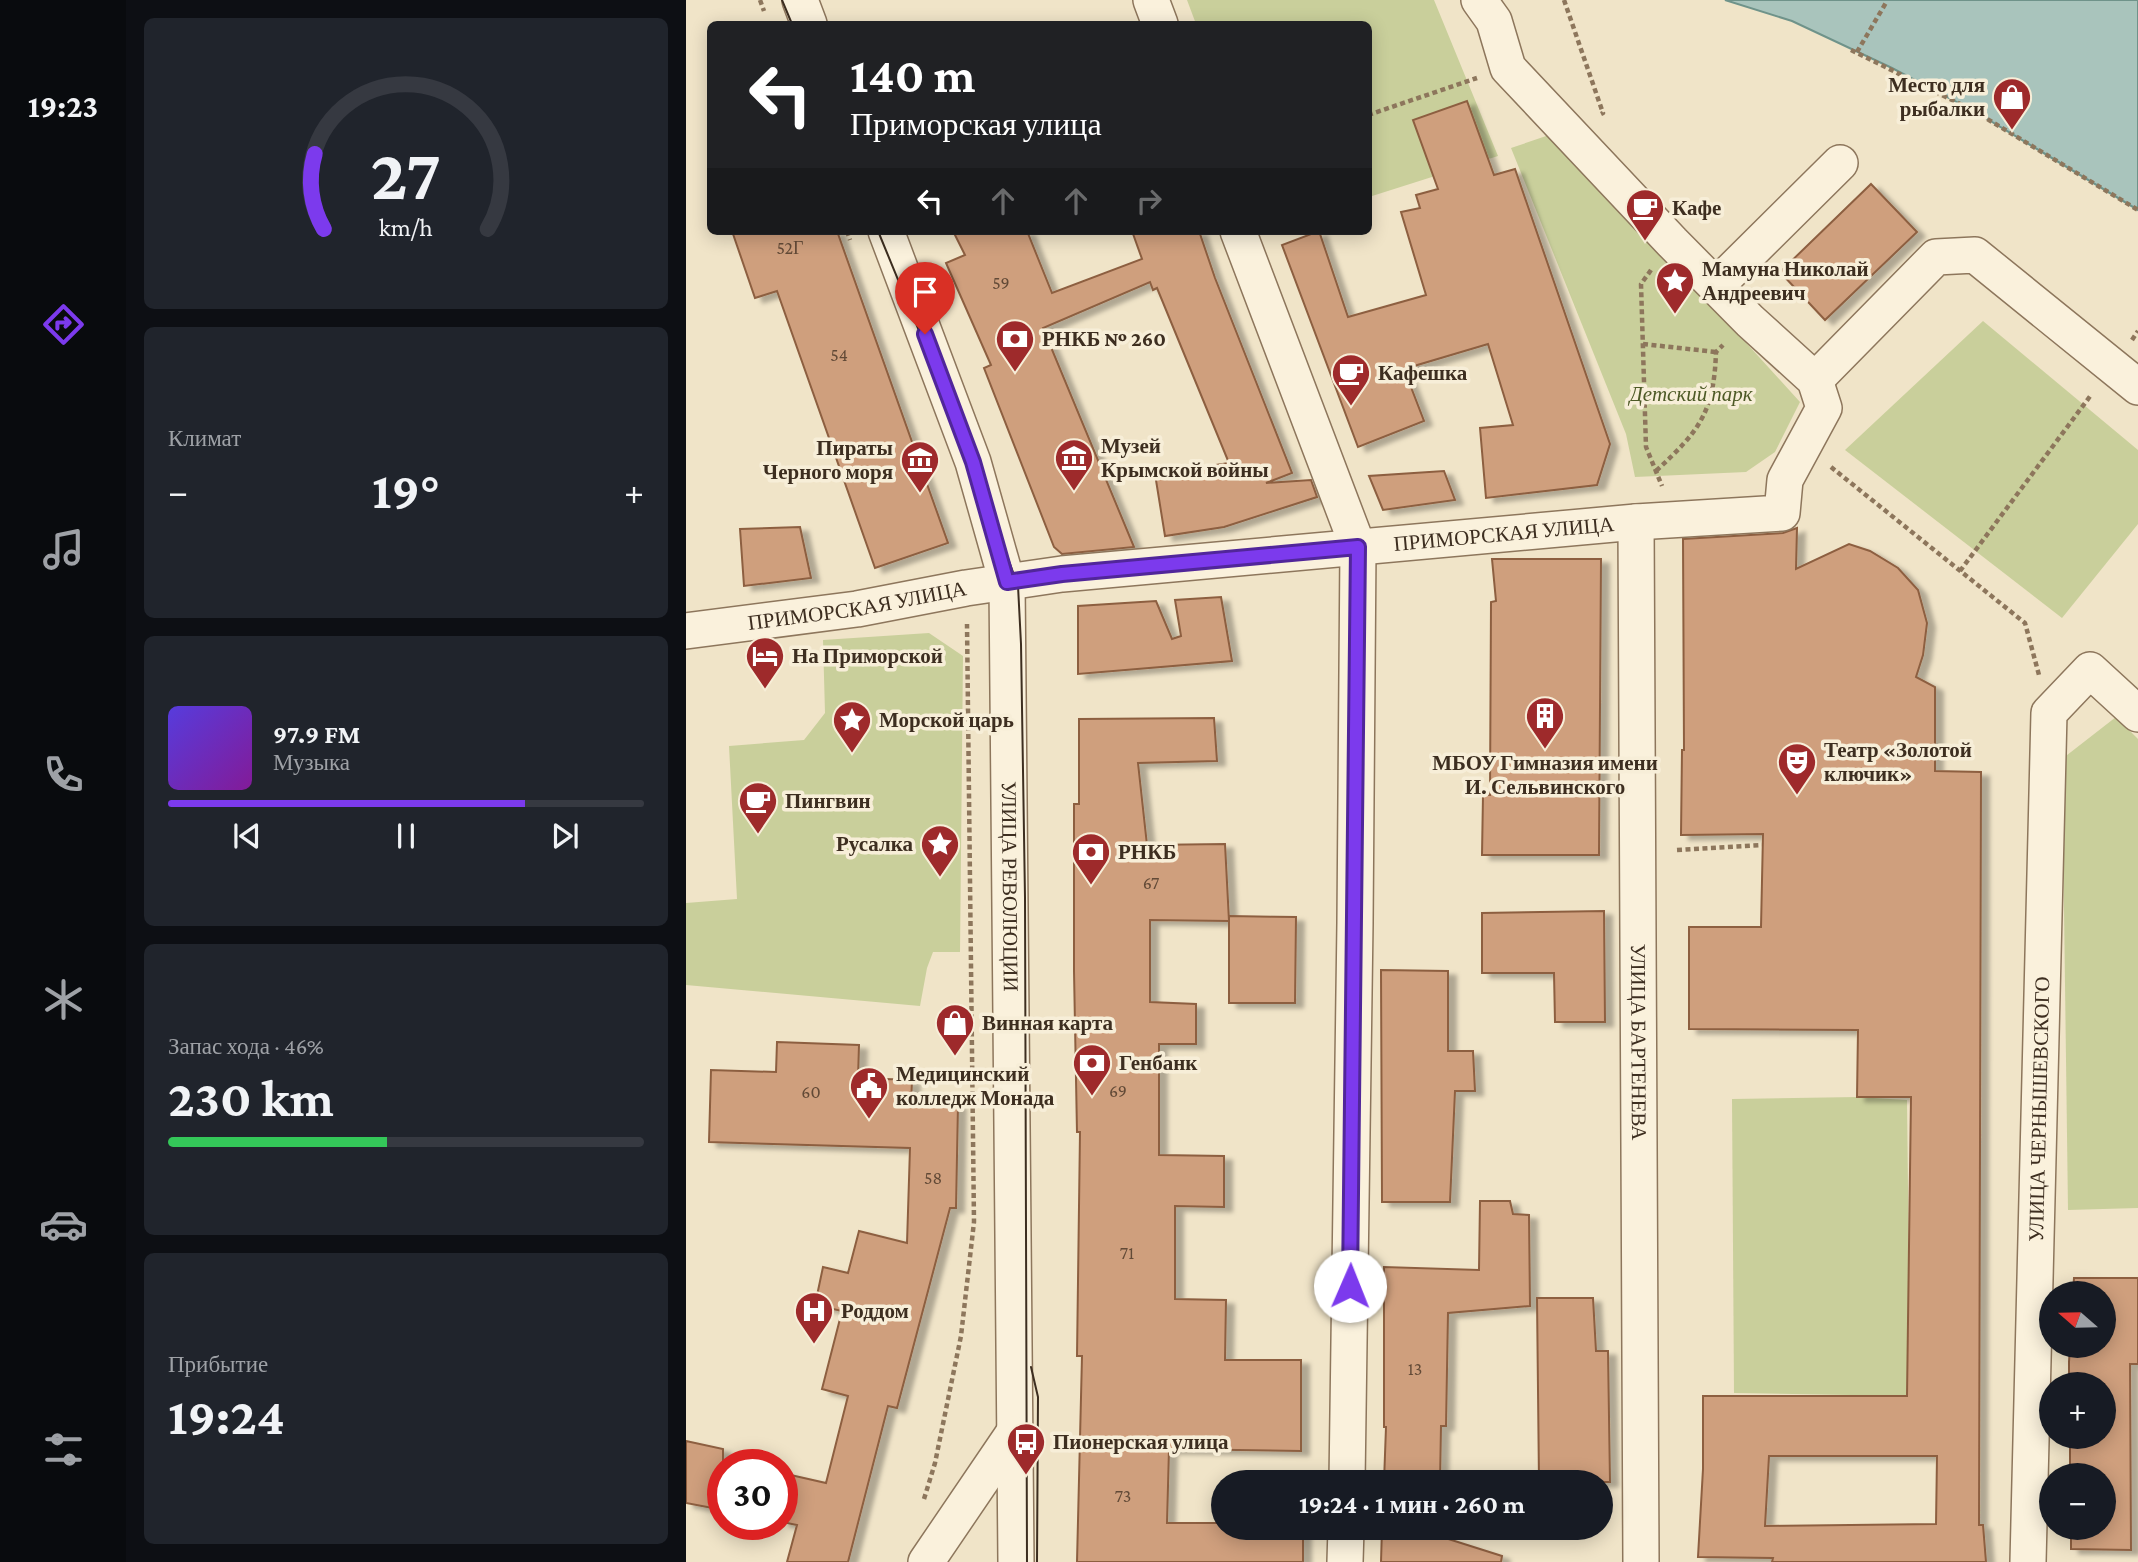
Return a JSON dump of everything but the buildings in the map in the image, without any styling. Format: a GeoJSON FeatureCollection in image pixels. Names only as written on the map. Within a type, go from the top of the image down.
{"type":"FeatureCollection","features":[{"type":"Feature","properties":{"kind":"street"},"geometry":{"type":"LineString","coordinates":[[800,0],[808,21]]}},
{"type":"Feature","properties":{"kind":"street"},"geometry":{"type":"LineString","coordinates":[[1151,0],[1159,21]]}},
{"type":"Feature","properties":{"kind":"street"},"geometry":{"type":"LineString","coordinates":[[1486,10],[1508,68],[1749,321],[1815,380],[1936,257],[1975,255],[2125,376]]}},
{"type":"Feature","properties":{"kind":"street"},"geometry":{"type":"LineString","coordinates":[[1716,286],[1840,163]]}},
{"type":"Feature","properties":{"kind":"street","name":"УЛИЦА РЕВОЛЮЦИИ"},"geometry":{"type":"LineString","coordinates":[[888,235],[973,462],[1007,582],[1016,1562]]}},
{"type":"Feature","properties":{"kind":"street"},"geometry":{"type":"LineString","coordinates":[[1240,235],[1358,547],[1347,1470]]}},
{"type":"Feature","properties":{"kind":"street","name":"ПРИМОРСКАЯ УЛИЦА"},"geometry":{"type":"LineString","coordinates":[[686,631],[857,609],[966,588],[1087,572],[1636,522],[1782,513],[1785,480],[1824,408],[1815,380]]}},
{"type":"Feature","properties":{"kind":"street","name":"УЛИЦА БАРТЕНЕВА"},"geometry":{"type":"LineString","coordinates":[[1636,522],[1642,1562]]}},
{"type":"Feature","properties":{"kind":"street"},"geometry":{"type":"LineString","coordinates":[[2049,713],[2090,670],[2138,714]]}},
{"type":"Feature","properties":{"kind":"street","name":"УЛИЦА ЧЕРНЫШЕВСКОГО"},"geometry":{"type":"LineString","coordinates":[[2028,1562],[2049,713]]}},
{"type":"Feature","properties":{"kind":"street"},"geometry":{"type":"LineString","coordinates":[[926,1562],[1013,1434]]}},
{"type":"Feature","properties":{"kind":"street"},"geometry":{"type":"LineString","coordinates":[[1345,1562],[1346,1540]]}},
{"type":"Feature","properties":{"kind":"path"},"geometry":{"type":"LineString","coordinates":[[1564,0],[1603,113]]}},
{"type":"Feature","properties":{"kind":"path"},"geometry":{"type":"LineString","coordinates":[[1887,1],[1854,51],[1974,111],[2138,210]]}},
{"type":"Feature","properties":{"kind":"path"},"geometry":{"type":"LineString","coordinates":[[1372,114],[1508,68]]}},
{"type":"Feature","properties":{"kind":"path"},"geometry":{"type":"LineString","coordinates":[[849,235],[852,244]]}},
{"type":"Feature","properties":{"kind":"path"},"geometry":{"type":"LineString","coordinates":[[1641,284],[1646,447]]}},
{"type":"Feature","properties":{"kind":"path"},"geometry":{"type":"LineString","coordinates":[[1960,571],[2125,376],[2138,331]]}},
{"type":"Feature","properties":{"kind":"path"},"geometry":{"type":"LineString","coordinates":[[1643,344],[1716,352],[1715,381],[1706,412],[1689,440],[1656,471]]}},
{"type":"Feature","properties":{"kind":"path"},"geometry":{"type":"LineString","coordinates":[[1820,458],[2025,623],[2049,713]]}},
{"type":"Feature","properties":{"kind":"path"},"geometry":{"type":"LineString","coordinates":[[920,1511],[935,1463],[961,1336],[974,1222],[966,588]]}},
{"type":"Feature","properties":{"kind":"path"},"geometry":{"type":"LineString","coordinates":[[1677,850],[1762,845]]}},
{"type":"Feature","properties":{"kind":"green space"},"geometry":{"type":"Polygon","coordinates":[[[1187,0],[1434,0],[1498,156],[1372,196],[1372,21],[1195,21],[1187,0]]]}},
{"type":"Feature","properties":{"kind":"green space","name":"Детский парк"},"geometry":{"type":"Polygon","coordinates":[[[1555,133],[1800,402],[1775,452],[1746,472],[1635,477],[1626,434],[1511,148],[1555,133]]]}},
{"type":"Feature","properties":{"kind":"green space"},"geometry":{"type":"Polygon","coordinates":[[[1983,321],[2138,450],[2138,524],[2062,618],[1845,450],[1983,321]]]}},
{"type":"Feature","properties":{"kind":"green space"},"geometry":{"type":"Polygon","coordinates":[[[929,633],[963,656],[960,952],[933,952],[920,1006],[686,985],[686,903],[737,899],[729,746],[804,740],[825,713],[823,640],[929,633]]]}},
{"type":"Feature","properties":{"kind":"green space"},"geometry":{"type":"Polygon","coordinates":[[[2116,717],[2138,739],[2138,1208],[2068,1210],[2062,759],[2116,717]]]}},
{"type":"Feature","properties":{"kind":"green space"},"geometry":{"type":"Polygon","coordinates":[[[1857,1097],[1907,1100],[1910,1364],[1908,1396],[1734,1393],[1732,1099],[1857,1097]]]}},
{"type":"Feature","properties":{"kind":"water"},"geometry":{"type":"Polygon","coordinates":[[[1725,0],[2138,0],[2138,210],[1974,111],[1892,68],[1792,21],[1725,0]]]}},
{"type":"Feature","properties":{"kind":"tram line"},"geometry":{"type":"LineString","coordinates":[[782,0],[791,21]]}},
{"type":"Feature","properties":{"kind":"tram line"},"geometry":{"type":"LineString","coordinates":[[880,235],[973,462],[1018,586],[1025,897],[1027,1562]]}},
{"type":"Feature","properties":{"kind":"tram line"},"geometry":{"type":"LineString","coordinates":[[1031,1367],[1038,1397],[1037,1562]]}},
{"type":"Feature","properties":{"kind":"place","name":"Место для рыбалки"},"geometry":{"type":"Point","coordinates":[2012,131]}},
{"type":"Feature","properties":{"kind":"place","name":"Кафе"},"geometry":{"type":"Point","coordinates":[1645,242]}},
{"type":"Feature","properties":{"kind":"place","name":"Мамуна Николай Андреевич"},"geometry":{"type":"Point","coordinates":[1675,315]}},
{"type":"Feature","properties":{"kind":"place","name":"РНКБ № 260"},"geometry":{"type":"Point","coordinates":[1015,373]}},
{"type":"Feature","properties":{"kind":"place","name":"Кафешка"},"geometry":{"type":"Point","coordinates":[1351,407]}},
{"type":"Feature","properties":{"kind":"place","name":"Музей Крымской войны"},"geometry":{"type":"Point","coordinates":[1074,492]}},
{"type":"Feature","properties":{"kind":"place","name":"Пираты Черного моря"},"geometry":{"type":"Point","coordinates":[920,494]}},
{"type":"Feature","properties":{"kind":"place","name":"На Приморской"},"geometry":{"type":"Point","coordinates":[765,690]}},
{"type":"Feature","properties":{"kind":"place","name":"МБОУ Гимназия имени И. Сельвинского"},"geometry":{"type":"Point","coordinates":[1545,750]}},
{"type":"Feature","properties":{"kind":"place","name":"Морской царь"},"geometry":{"type":"Point","coordinates":[852,754]}},
{"type":"Feature","properties":{"kind":"place","name":"Театр «Золотой ключик»"},"geometry":{"type":"Point","coordinates":[1797,796]}},
{"type":"Feature","properties":{"kind":"place","name":"Пингвин"},"geometry":{"type":"Point","coordinates":[758,835]}},
{"type":"Feature","properties":{"kind":"place","name":"Русалка"},"geometry":{"type":"Point","coordinates":[940,878]}},
{"type":"Feature","properties":{"kind":"place","name":"РНКБ"},"geometry":{"type":"Point","coordinates":[1091,886]}},
{"type":"Feature","properties":{"kind":"place","name":"Винная карта"},"geometry":{"type":"Point","coordinates":[955,1057]}},
{"type":"Feature","properties":{"kind":"place","name":"Генбанк"},"geometry":{"type":"Point","coordinates":[1092,1097]}},
{"type":"Feature","properties":{"kind":"place","name":"Медицинский колледж Монада"},"geometry":{"type":"Point","coordinates":[869,1120]}},
{"type":"Feature","properties":{"kind":"place","name":"Роддом"},"geometry":{"type":"Point","coordinates":[814,1345]}},
{"type":"Feature","properties":{"kind":"place","name":"Пионерская улица"},"geometry":{"type":"Point","coordinates":[1026,1476]}},
{"type":"Feature","properties":{"kind":"route"},"geometry":{"type":"LineString","coordinates":[[925,334],[973,462],[1007,582],[1062,574],[1358,547],[1350,1286]]}}]}
